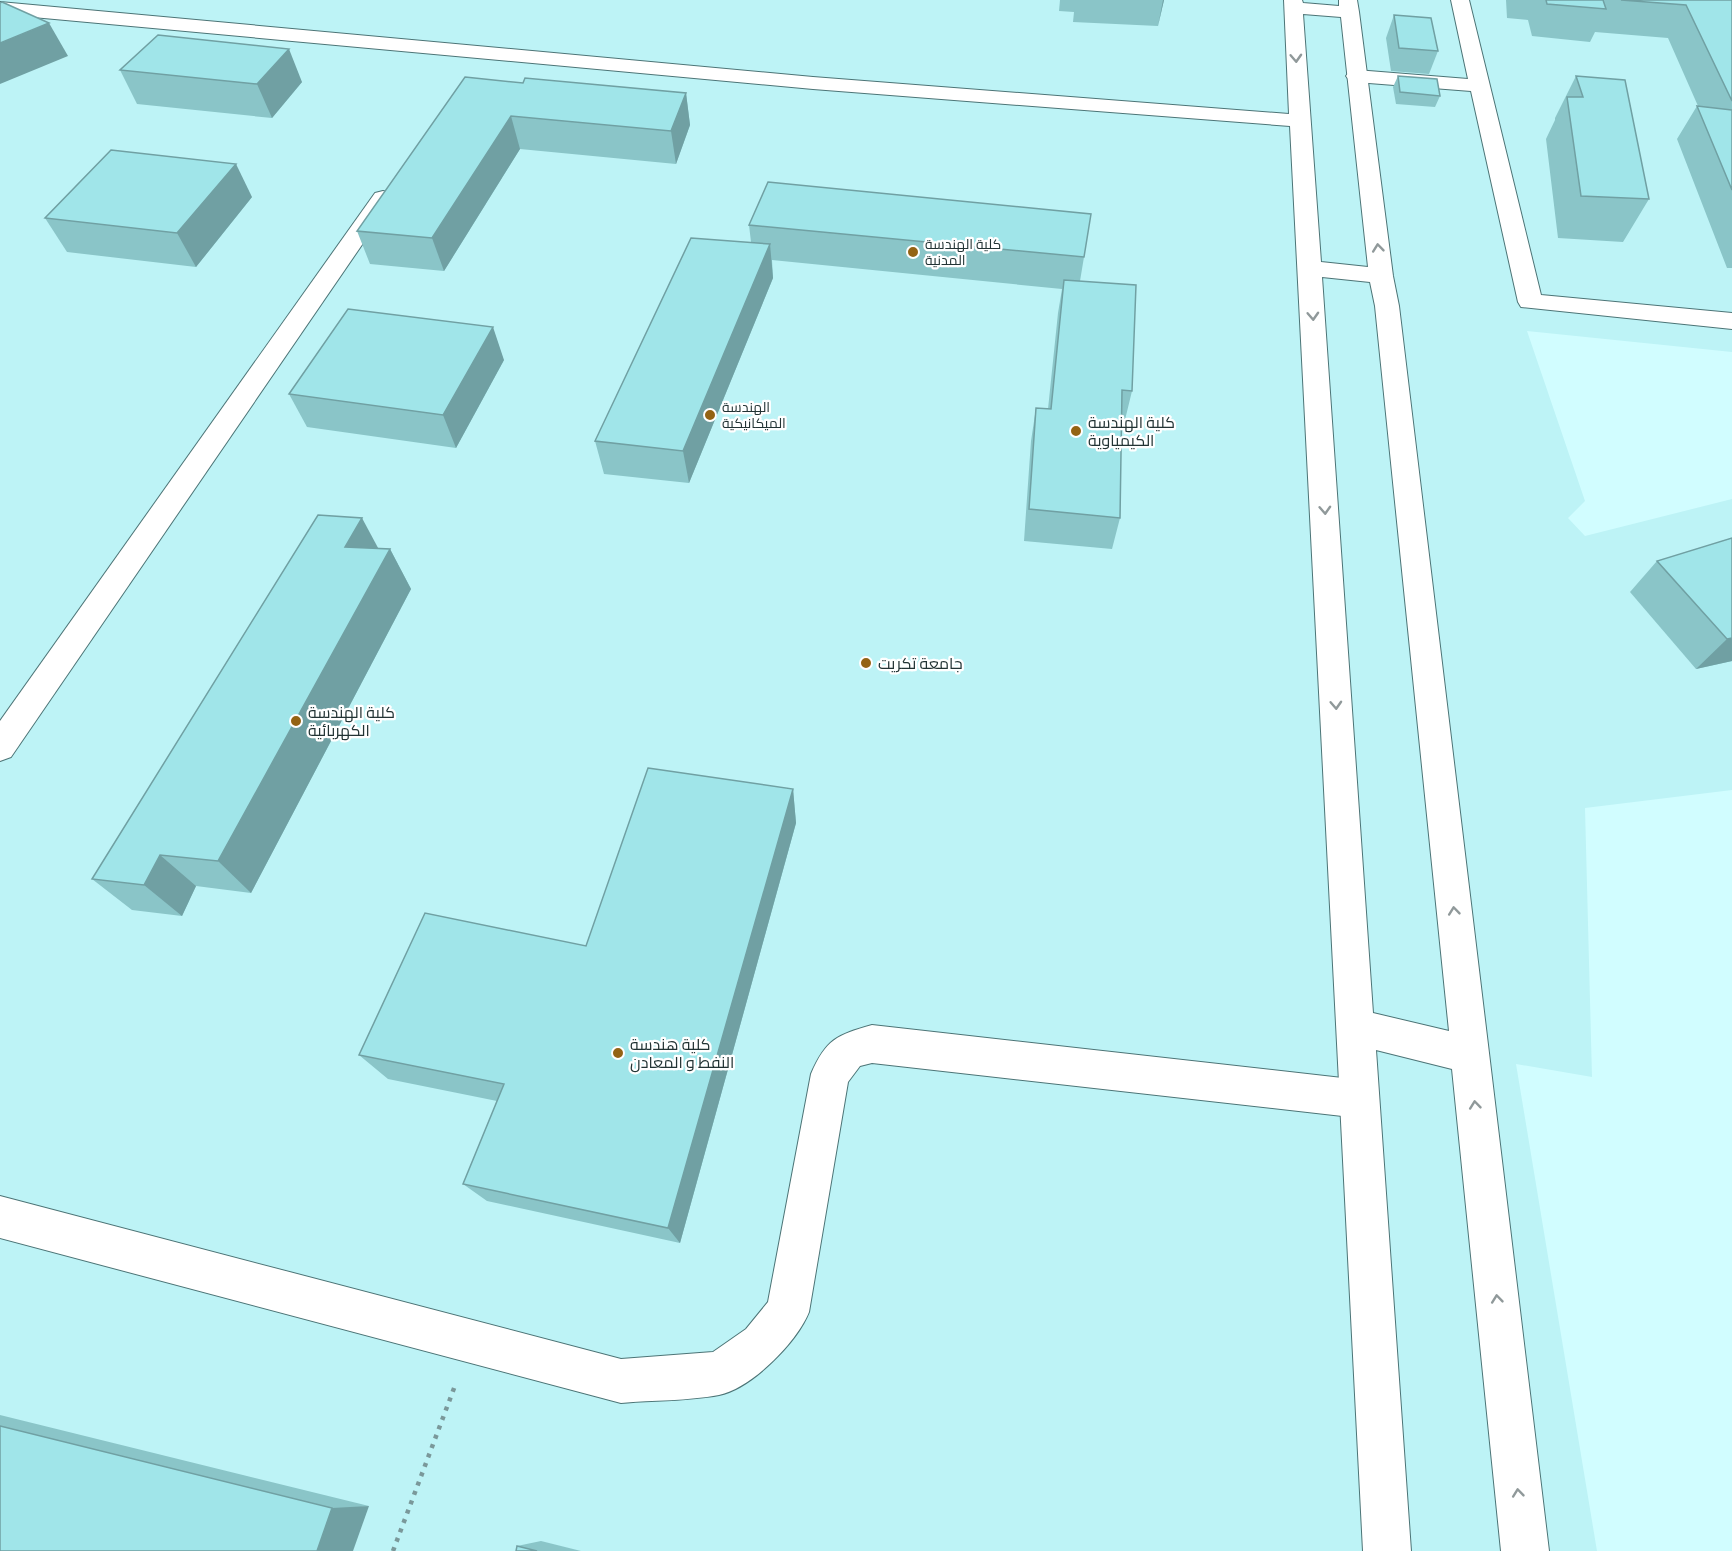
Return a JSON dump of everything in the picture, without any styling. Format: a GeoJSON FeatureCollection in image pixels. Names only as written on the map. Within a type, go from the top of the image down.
{"type":"FeatureCollection","features":[{"type":"Feature","properties":{"kind":"street"},"geometry":{"type":"LineString","coordinates":[[1460,0],[1530,302],[1732,321]]}},
{"type":"Feature","properties":{"kind":"street"},"geometry":{"type":"LineString","coordinates":[[1387,1551],[1293,4],[1349,6],[1381,276],[1387,306],[1525,1551]]}},
{"type":"Feature","properties":{"kind":"street"},"geometry":{"type":"LineString","coordinates":[[0,8],[478,63],[1301,121]]}},
{"type":"Feature","properties":{"kind":"street"},"geometry":{"type":"LineString","coordinates":[[1356,76],[1479,86]]}},
{"type":"Feature","properties":{"kind":"street"},"geometry":{"type":"LineString","coordinates":[[0,747],[396,180]]}},
{"type":"Feature","properties":{"kind":"street"},"geometry":{"type":"LineString","coordinates":[[1310,268],[1381,276]]}},
{"type":"Feature","properties":{"kind":"street"},"geometry":{"type":"LineString","coordinates":[[1355,1028],[1470,1055]]}},
{"type":"Feature","properties":{"kind":"street"},"geometry":{"type":"LineString","coordinates":[[0,1216],[621,1381],[720,1373],[761,1344],[788,1312],[830,1074],[848,1051],[872,1044],[1360,1099]]}},
{"type":"Feature","properties":{"kind":"path"},"geometry":{"type":"LineString","coordinates":[[393,1551],[472,1341]]}},
{"type":"Feature","properties":{"kind":"shaded area","name":"جامعة تكريت"},"geometry":{"type":"Polygon","coordinates":[[[0,0],[1732,0],[1732,352],[1527,331],[1585,501],[1568,518],[1585,536],[1732,499],[1732,790],[1585,808],[1592,1077],[1516,1064],[1597,1551],[0,1551],[0,0]]]}},
{"type":"Feature","properties":{"kind":"building"},"geometry":{"type":"Polygon","coordinates":[[[1546,0],[1603,0],[1606,9],[1547,4],[1546,0]]]}},
{"type":"Feature","properties":{"kind":"building"},"geometry":{"type":"Polygon","coordinates":[[[1621,0],[1732,0],[1732,101],[1686,5],[1621,0]]]}},
{"type":"Feature","properties":{"kind":"building"},"geometry":{"type":"Polygon","coordinates":[[[0,3],[49,23],[0,43],[0,3]]]}},
{"type":"Feature","properties":{"kind":"building"},"geometry":{"type":"Polygon","coordinates":[[[1394,15],[1431,18],[1438,51],[1399,48],[1394,15]]]}},
{"type":"Feature","properties":{"kind":"building"},"geometry":{"type":"Polygon","coordinates":[[[158,35],[289,49],[257,84],[120,70],[158,35]]]}},
{"type":"Feature","properties":{"kind":"building"},"geometry":{"type":"Polygon","coordinates":[[[1398,76],[1437,79],[1440,96],[1400,92],[1398,76]]]}},
{"type":"Feature","properties":{"kind":"building"},"geometry":{"type":"Polygon","coordinates":[[[1576,76],[1625,80],[1649,199],[1581,196],[1567,97],[1583,97],[1576,76]]]}},
{"type":"Feature","properties":{"kind":"building"},"geometry":{"type":"Polygon","coordinates":[[[465,77],[523,83],[525,78],[686,93],[671,131],[511,116],[432,238],[357,231],[465,77]]]}},
{"type":"Feature","properties":{"kind":"building"},"geometry":{"type":"Polygon","coordinates":[[[1697,106],[1732,110],[1732,190],[1697,106]]]}},
{"type":"Feature","properties":{"kind":"building"},"geometry":{"type":"Polygon","coordinates":[[[111,150],[236,164],[177,233],[45,218],[111,150]]]}},
{"type":"Feature","properties":{"kind":"building"},"geometry":{"type":"Polygon","coordinates":[[[768,182],[1091,214],[1084,257],[749,225],[768,182]]]}},
{"type":"Feature","properties":{"kind":"building"},"geometry":{"type":"Polygon","coordinates":[[[691,238],[770,244],[683,451],[595,441],[691,238]]]}},
{"type":"Feature","properties":{"kind":"building"},"geometry":{"type":"Polygon","coordinates":[[[1064,280],[1136,285],[1132,391],[1122,390],[1120,518],[1029,509],[1036,408],[1051,409],[1064,280]]]}},
{"type":"Feature","properties":{"kind":"building"},"geometry":{"type":"Polygon","coordinates":[[[348,309],[493,327],[443,415],[289,394],[348,309]]]}},
{"type":"Feature","properties":{"kind":"building"},"geometry":{"type":"Polygon","coordinates":[[[318,515],[362,518],[345,547],[390,549],[218,861],[160,855],[144,885],[92,879],[318,515]]]}},
{"type":"Feature","properties":{"kind":"building"},"geometry":{"type":"Polygon","coordinates":[[[1732,538],[1732,638],[1727,639],[1657,561],[1732,538]]]}},
{"type":"Feature","properties":{"kind":"building"},"geometry":{"type":"Polygon","coordinates":[[[648,768],[793,789],[668,1228],[463,1184],[504,1084],[359,1055],[425,913],[586,946],[648,768]]]}},
{"type":"Feature","properties":{"kind":"building"},"geometry":{"type":"Polygon","coordinates":[[[0,1426],[332,1508],[317,1551],[0,1551],[0,1426]]]}},
{"type":"Feature","properties":{"kind":"building"},"geometry":{"type":"Polygon","coordinates":[[[517,1546],[537,1551],[516,1551],[517,1546]]]}},
{"type":"Feature","properties":{"kind":"place","name":"كلية الهندسة المدنية"},"geometry":{"type":"Point","coordinates":[913,252]}},
{"type":"Feature","properties":{"kind":"place","name":"الهندسة الميكانيكية"},"geometry":{"type":"Point","coordinates":[710,415]}},
{"type":"Feature","properties":{"kind":"place","name":"كلية الهندسة الكيمياوية"},"geometry":{"type":"Point","coordinates":[1076,431]}},
{"type":"Feature","properties":{"kind":"place","name":"جامعة تكريت"},"geometry":{"type":"Point","coordinates":[866,663]}},
{"type":"Feature","properties":{"kind":"place","name":"كلية الهندسة الكهربائية"},"geometry":{"type":"Point","coordinates":[296,721]}},
{"type":"Feature","properties":{"kind":"place","name":"كلية هندسة النفط و المعادن"},"geometry":{"type":"Point","coordinates":[618,1053]}}]}
